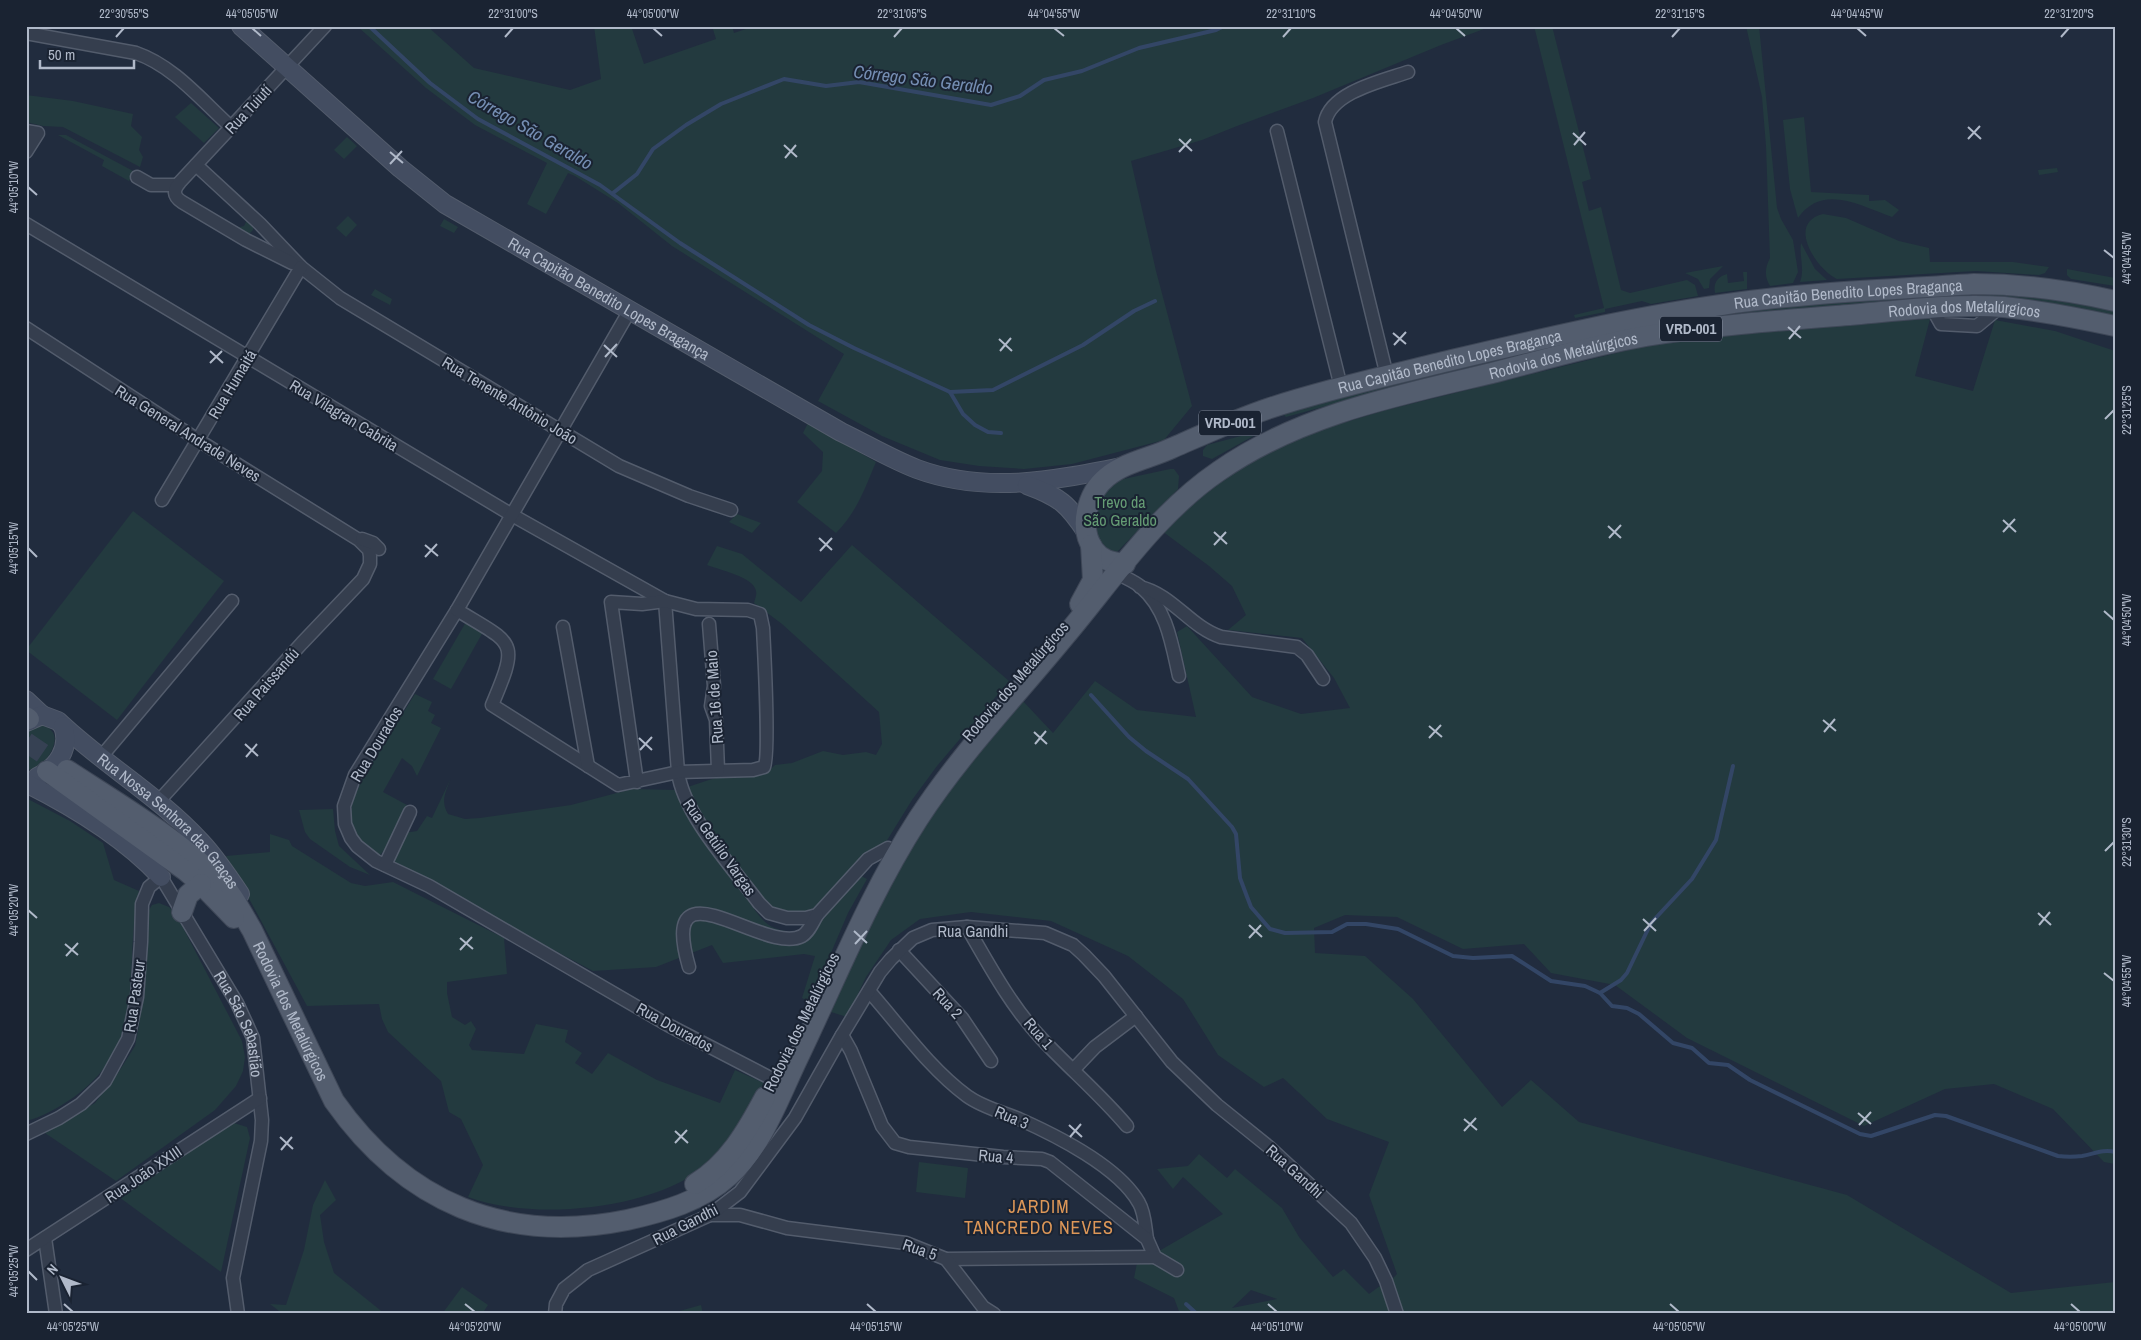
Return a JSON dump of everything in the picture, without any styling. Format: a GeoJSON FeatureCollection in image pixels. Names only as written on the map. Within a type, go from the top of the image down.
{"type":"FeatureCollection","features":[{"type":"Feature","properties":{"kind":"main road","name":"Rua Capitão Benedito Lopes Bragança"},"geometry":{"type":"LineString","coordinates":[[241,26],[400,168],[445,204],[841,432],[925,472],[969,482],[1024,484],[1122,467],[1162,453],[1244,417],[1340,387],[1617,323],[1760,300],[1974,284],[2002,284],[2053,288],[2115,301]]}},
{"type":"Feature","properties":{"kind":"main road","name":"Rodovia dos Metalúrgicos"},"geometry":{"type":"LineString","coordinates":[[67,770],[156,830],[219,880],[252,930],[334,1101],[349,1122],[375,1151],[404,1176],[432,1194],[471,1212],[492,1218],[528,1224],[575,1228],[658,1213],[707,1192],[727,1178],[737,1168],[758,1140],[816,1022],[865,911],[920,818],[963,757],[1163,520],[1196,488],[1234,461],[1278,437],[1333,415],[1388,399],[1640,337],[1734,324],[1932,308],[2000,307],[2075,317],[2115,326]]}},
{"type":"Feature","properties":{"kind":"main road","name":"Rua Capitão Benedito Lopes Bragança"},"geometry":{"type":"LineString","coordinates":[[1089,539],[1087,506],[1094,490],[1108,476],[1122,467]]}},
{"type":"Feature","properties":{"kind":"main road","name":"Rua Capitão Benedito Lopes Bragança"},"geometry":{"type":"LineString","coordinates":[[1024,484],[1062,501],[1074,514],[1089,539]]}},
{"type":"Feature","properties":{"kind":"main road","name":"Rodovia dos Metalúrgicos"},"geometry":{"type":"LineString","coordinates":[[528,1224],[639,1206],[694,1185],[709,1176],[732,1151],[755,1116],[774,1080],[856,907],[912,807],[953,752],[1084,600],[1092,580],[1089,539]]}},
{"type":"Feature","properties":{"kind":"main road"},"geometry":{"type":"LineString","coordinates":[[1089,539],[1095,552],[1121,568]]}},
{"type":"Feature","properties":{"kind":"main road","name":"Rua Nossa Senhora das Graças"},"geometry":{"type":"LineString","coordinates":[[30,715],[52,718],[63,726],[158,802],[201,841],[223,868],[241,895],[252,930]]}},
{"type":"Feature","properties":{"kind":"main road"},"geometry":{"type":"LineString","coordinates":[[63,726],[66,734],[65,749],[39,775],[186,871],[235,919],[252,930]]}},
{"type":"Feature","properties":{"kind":"main road","name":"Rua São Sebastião"},"geometry":{"type":"LineString","coordinates":[[39,775],[59,800]]}},
{"type":"Feature","properties":{"kind":"main road","name":"Rua São Sebastião"},"geometry":{"type":"LineString","coordinates":[[26,783],[59,800],[133,851],[160,877]]}},
{"type":"Feature","properties":{"kind":"main road"},"geometry":{"type":"LineString","coordinates":[[182,912],[188,895],[201,884]]}},
{"type":"Feature","properties":{"kind":"street","name":"Rua Tuiutí"},"geometry":{"type":"LineString","coordinates":[[176,190],[196,165],[325,26]]}},
{"type":"Feature","properties":{"kind":"street"},"geometry":{"type":"LineString","coordinates":[[26,33],[136,52],[151,59],[177,78],[231,127]]}},
{"type":"Feature","properties":{"kind":"street"},"geometry":{"type":"LineString","coordinates":[[1387,376],[1325,122],[1332,107],[1342,98],[1366,86],[1408,72]]}},
{"type":"Feature","properties":{"kind":"street"},"geometry":{"type":"LineString","coordinates":[[1277,131],[1340,387]]}},
{"type":"Feature","properties":{"kind":"street"},"geometry":{"type":"LineString","coordinates":[[26,152],[32,132]]}},
{"type":"Feature","properties":{"kind":"street","name":"Rua Tenente Antônio João"},"geometry":{"type":"LineString","coordinates":[[196,165],[260,224],[301,267],[352,306],[619,466],[690,496],[730,510]]}},
{"type":"Feature","properties":{"kind":"street"},"geometry":{"type":"LineString","coordinates":[[137,177],[151,185],[176,190]]}},
{"type":"Feature","properties":{"kind":"street","name":"Rua Tenente Antônio João"},"geometry":{"type":"LineString","coordinates":[[176,190],[182,202],[246,240],[301,267]]}},
{"type":"Feature","properties":{"kind":"street","name":"Rua Vilagran Cabrita"},"geometry":{"type":"LineString","coordinates":[[26,224],[512,515],[665,600]]}},
{"type":"Feature","properties":{"kind":"street"},"geometry":{"type":"LineString","coordinates":[[246,240],[258,233],[260,224]]}},
{"type":"Feature","properties":{"kind":"street","name":"Rua Humaitá"},"geometry":{"type":"LineString","coordinates":[[162,500],[301,267]]}},
{"type":"Feature","properties":{"kind":"street","name":"Rua Dourados"},"geometry":{"type":"LineString","coordinates":[[630,310],[561,432],[456,610],[355,775],[346,798],[344,815],[351,838],[363,851],[385,865],[428,886],[668,1025],[774,1080]]}},
{"type":"Feature","properties":{"kind":"street","name":"Rua General Andrade Neves"},"geometry":{"type":"LineString","coordinates":[[28,334],[352,536],[369,550],[370,564]]}},
{"type":"Feature","properties":{"kind":"street","name":"Rua General Andrade Neves"},"geometry":{"type":"LineString","coordinates":[[352,536],[373,543],[379,549]]}},
{"type":"Feature","properties":{"kind":"street","name":"Rua Paissandú"},"geometry":{"type":"LineString","coordinates":[[158,802],[364,579],[370,564]]}},
{"type":"Feature","properties":{"kind":"street"},"geometry":{"type":"LineString","coordinates":[[1121,568],[1140,587],[1166,622],[1179,676]]}},
{"type":"Feature","properties":{"kind":"street"},"geometry":{"type":"LineString","coordinates":[[1140,587],[1151,589],[1169,599],[1211,634],[1298,647],[1307,655],[1323,679]]}},
{"type":"Feature","properties":{"kind":"street"},"geometry":{"type":"LineString","coordinates":[[456,610],[500,636],[508,646],[507,665],[492,705],[618,785],[637,782],[678,772],[754,770],[764,767],[767,761],[763,628],[760,614],[748,610],[703,610],[665,600],[642,604],[612,602],[637,782]]}},
{"type":"Feature","properties":{"kind":"street","name":"Rua Getúlio Vargas"},"geometry":{"type":"LineString","coordinates":[[665,600],[678,772],[681,788],[691,810],[763,908],[769,913],[786,918],[796,919],[817,915]]}},
{"type":"Feature","properties":{"kind":"street"},"geometry":{"type":"LineString","coordinates":[[101,757],[232,601]]}},
{"type":"Feature","properties":{"kind":"street","name":"Rua 16 de Maio"},"geometry":{"type":"LineString","coordinates":[[709,624],[714,686],[711,706],[716,720],[718,770]]}},
{"type":"Feature","properties":{"kind":"street"},"geometry":{"type":"LineString","coordinates":[[562,627],[588,766]]}},
{"type":"Feature","properties":{"kind":"street"},"geometry":{"type":"LineString","coordinates":[[385,865],[410,812]]}},
{"type":"Feature","properties":{"kind":"street"},"geometry":{"type":"LineString","coordinates":[[689,966],[683,948],[682,932],[692,915],[698,913],[710,914],[766,935],[788,939],[802,936],[807,933],[817,915],[868,859],[888,848]]}},
{"type":"Feature","properties":{"kind":"street","name":"Rua São Sebastião"},"geometry":{"type":"LineString","coordinates":[[160,877],[237,1004],[253,1038],[262,1120],[261,1141],[233,1278],[238,1314]]}},
{"type":"Feature","properties":{"kind":"street","name":"Rua Pasteur"},"geometry":{"type":"LineString","coordinates":[[26,1134],[60,1118],[82,1104],[105,1080],[128,1039],[137,997],[142,942],[142,904],[149,887],[160,877]]}},
{"type":"Feature","properties":{"kind":"street","name":"Rua Gandhi"},"geometry":{"type":"LineString","coordinates":[[555,1314],[556,1304],[564,1289],[588,1270],[710,1215],[740,1192],[777,1144],[815,1085],[842,1035],[880,972],[899,950],[914,938],[932,930],[967,927],[1045,933],[1073,945],[1094,964],[1172,1062],[1217,1105],[1269,1146],[1351,1223],[1374,1258],[1386,1281],[1397,1314]]}},
{"type":"Feature","properties":{"kind":"street","name":"Rua 1"},"geometry":{"type":"LineString","coordinates":[[967,927],[992,970],[1026,1020],[1041,1038],[1104,1099],[1127,1126]]}},
{"type":"Feature","properties":{"kind":"street","name":"Rua 2"},"geometry":{"type":"LineString","coordinates":[[899,950],[962,1018],[991,1061]]}},
{"type":"Feature","properties":{"kind":"street","name":"Rua 3"},"geometry":{"type":"LineString","coordinates":[[869,990],[927,1057],[968,1097],[1070,1144],[1124,1185],[1139,1202],[1143,1212],[1147,1239]]}},
{"type":"Feature","properties":{"kind":"street"},"geometry":{"type":"LineString","coordinates":[[1074,1069],[1100,1043],[1136,1016]]}},
{"type":"Feature","properties":{"kind":"street","name":"Rua 4"},"geometry":{"type":"LineString","coordinates":[[842,1035],[882,1126],[895,1143],[908,1147],[1003,1157],[1042,1158],[1069,1175],[1116,1216],[1147,1239],[1156,1257]]}},
{"type":"Feature","properties":{"kind":"street","name":"Rua João XXIII"},"geometry":{"type":"LineString","coordinates":[[26,1250],[260,1098]]}},
{"type":"Feature","properties":{"kind":"street"},"geometry":{"type":"LineString","coordinates":[[707,1192],[710,1215]]}},
{"type":"Feature","properties":{"kind":"street","name":"Rua 5"},"geometry":{"type":"LineString","coordinates":[[710,1215],[740,1214],[787,1228],[897,1241],[946,1258],[1156,1257]]}},
{"type":"Feature","properties":{"kind":"street"},"geometry":{"type":"LineString","coordinates":[[45,1238],[56,1314]]}},
{"type":"Feature","properties":{"kind":"street"},"geometry":{"type":"LineString","coordinates":[[1156,1257],[1177,1270]]}},
{"type":"Feature","properties":{"kind":"street"},"geometry":{"type":"LineString","coordinates":[[946,1258],[983,1307],[994,1314]]}},
{"type":"Feature","properties":{"kind":"green space"},"geometry":{"type":"Polygon","coordinates":[[[357,26],[427,26],[474,68],[570,90],[601,79],[594,26],[631,26],[644,64],[716,39],[712,26],[732,26],[734,33],[755,26],[1492,26],[1313,98],[1202,140],[1131,161],[1156,271],[1192,406],[1164,440],[1072,464],[1024,469],[979,466],[940,460],[882,436],[818,401],[844,354],[672,246],[618,203],[575,176],[568,173],[546,214],[527,204],[547,163],[475,125],[426,88],[357,26]]]}},
{"type":"Feature","properties":{"kind":"green space"},"geometry":{"type":"Polygon","coordinates":[[[1534,26],[1552,26],[1591,179],[1582,182],[1589,211],[1601,207],[1621,290],[1630,293],[1687,280],[1695,285],[1698,296],[1651,304],[1642,301],[1605,309],[1605,312],[1575,318],[1574,315],[1604,308],[1534,26]]]}},
{"type":"Feature","properties":{"kind":"green space"},"geometry":{"type":"Polygon","coordinates":[[[1746,26],[1759,26],[1777,208],[1793,240],[1798,272],[1793,283],[1770,286],[1766,275],[1770,258],[1766,146],[1762,97],[1746,26]]]}},
{"type":"Feature","properties":{"kind":"green space"},"geometry":{"type":"Polygon","coordinates":[[[26,95],[73,101],[133,114],[131,126],[142,137],[139,150],[143,157],[140,167],[63,127],[43,126],[26,122],[26,95]]]}},
{"type":"Feature","properties":{"kind":"green space"},"geometry":{"type":"Polygon","coordinates":[[[191,103],[219,128],[204,143],[175,117],[191,103]]]}},
{"type":"Feature","properties":{"kind":"green space"},"geometry":{"type":"Polygon","coordinates":[[[1804,117],[1811,192],[1869,195],[1869,201],[1885,200],[1899,210],[1892,217],[1855,203],[1830,199],[1808,207],[1798,218],[1790,189],[1783,120],[1804,117]]]}},
{"type":"Feature","properties":{"kind":"green space"},"geometry":{"type":"Polygon","coordinates":[[[58,135],[66,135],[135,172],[129,181],[102,166],[104,160],[58,135]]]}},
{"type":"Feature","properties":{"kind":"green space"},"geometry":{"type":"Polygon","coordinates":[[[347,137],[357,146],[344,159],[334,150],[347,137]]]}},
{"type":"Feature","properties":{"kind":"green space"},"geometry":{"type":"Polygon","coordinates":[[[2057,168],[2058,172],[2039,175],[2038,170],[2057,168]]]}},
{"type":"Feature","properties":{"kind":"green space"},"geometry":{"type":"Polygon","coordinates":[[[1823,214],[1846,218],[1899,241],[1929,248],[1930,262],[2013,262],[2049,267],[2045,273],[2039,275],[1976,271],[1837,279],[1821,266],[1808,246],[1807,227],[1812,219],[1823,214]]]}},
{"type":"Feature","properties":{"kind":"green space"},"geometry":{"type":"Polygon","coordinates":[[[244,216],[253,226],[253,230],[249,234],[235,228],[244,226],[246,222],[244,216]]]}},
{"type":"Feature","properties":{"kind":"green space"},"geometry":{"type":"Polygon","coordinates":[[[348,216],[357,225],[346,237],[336,228],[348,216]]]}},
{"type":"Feature","properties":{"kind":"green space"},"geometry":{"type":"Polygon","coordinates":[[[444,219],[458,227],[454,233],[440,226],[444,219]]]}},
{"type":"Feature","properties":{"kind":"green space"},"geometry":{"type":"Polygon","coordinates":[[[1801,243],[1815,269],[1827,280],[1800,282],[1802,273],[1801,243]]]}},
{"type":"Feature","properties":{"kind":"green space"},"geometry":{"type":"Polygon","coordinates":[[[1723,266],[1710,279],[1709,288],[1704,289],[1698,279],[1685,273],[1723,266]]]}},
{"type":"Feature","properties":{"kind":"green space"},"geometry":{"type":"Polygon","coordinates":[[[2067,269],[2115,278],[2115,286],[2071,279],[2067,275],[2067,269]]]}},
{"type":"Feature","properties":{"kind":"green space"},"geometry":{"type":"Polygon","coordinates":[[[1743,272],[1747,272],[1747,289],[1715,293],[1715,283],[1721,277],[1727,274],[1728,283],[1744,281],[1743,272]]]}},
{"type":"Feature","properties":{"kind":"green space"},"geometry":{"type":"Polygon","coordinates":[[[375,289],[392,299],[390,305],[371,295],[375,289]]]}},
{"type":"Feature","properties":{"kind":"green space"},"geometry":{"type":"Polygon","coordinates":[[[1994,291],[2115,308],[2115,321],[2072,312],[1830,312],[1356,398],[1286,417],[1284,415],[1300,405],[1543,344],[1762,307],[1994,291]]]}},
{"type":"Feature","properties":{"kind":"green space"},"geometry":{"type":"Polygon","coordinates":[[[1930,319],[1915,376],[1973,391],[1995,320],[2055,331],[2115,351],[2115,1164],[2104,1162],[2053,1109],[1994,1084],[1945,1089],[1864,1126],[1687,1038],[1615,985],[1551,973],[1524,944],[1463,949],[1397,917],[1345,915],[1314,928],[1315,953],[1365,956],[1413,999],[1502,1107],[1531,1080],[1579,1122],[1847,1195],[2011,1293],[2115,1282],[2115,1314],[1180,1314],[1174,1298],[1134,1278],[1137,1263],[1152,1263],[1159,1251],[1223,1214],[1183,1177],[1173,1189],[1157,1169],[1188,1166],[1199,1154],[1227,1178],[1235,1169],[1282,1208],[1299,1237],[1333,1277],[1344,1269],[1369,1294],[1380,1286],[1383,1289],[1397,1274],[1369,1195],[1389,1142],[1327,1119],[1283,1078],[1264,1087],[1218,1055],[1183,999],[1128,956],[1051,921],[971,912],[920,919],[891,940],[866,977],[847,1017],[831,1012],[870,920],[898,867],[942,802],[1021,699],[1053,733],[1095,681],[1137,710],[1196,717],[1177,632],[1187,626],[1252,697],[1301,714],[1350,708],[1334,678],[1302,638],[1228,630],[1246,615],[1232,586],[1209,566],[1162,531],[1214,484],[1256,459],[1316,431],[1386,410],[1645,346],[1723,335],[1831,325],[1930,319]],[[1251,1290],[1232,1308],[1277,1299],[1251,1290]]]}},
{"type":"Feature","properties":{"kind":"green space"},"geometry":{"type":"Polygon","coordinates":[[[808,423],[876,462],[855,508],[836,533],[797,502],[822,471],[823,452],[803,433],[808,423]]]}},
{"type":"Feature","properties":{"kind":"green space"},"geometry":{"type":"Polygon","coordinates":[[[1256,432],[1257,434],[1212,459],[1203,456],[1203,450],[1207,445],[1256,432]]]}},
{"type":"Feature","properties":{"kind":"green space","name":"Trevo da São Geraldo"},"geometry":{"type":"Polygon","coordinates":[[[1174,469],[1179,476],[1178,489],[1118,551],[1113,554],[1102,548],[1092,521],[1100,493],[1119,480],[1174,469]]]}},
{"type":"Feature","properties":{"kind":"green space"},"geometry":{"type":"Polygon","coordinates":[[[133,511],[224,581],[117,720],[26,650],[133,511]]]}},
{"type":"Feature","properties":{"kind":"green space"},"geometry":{"type":"Polygon","coordinates":[[[737,514],[761,523],[752,533],[729,522],[737,514]]]}},
{"type":"Feature","properties":{"kind":"green space"},"geometry":{"type":"Polygon","coordinates":[[[852,545],[1009,681],[937,766],[912,800],[886,842],[861,858],[824,901],[812,910],[787,913],[765,902],[700,819],[684,788],[721,777],[764,773],[775,765],[792,763],[823,751],[843,755],[866,752],[876,755],[882,744],[879,712],[782,624],[754,603],[756,591],[754,586],[743,578],[707,565],[717,546],[742,554],[801,602],[852,545]]]}},
{"type":"Feature","properties":{"kind":"green space"},"geometry":{"type":"Polygon","coordinates":[[[466,622],[483,632],[451,689],[433,679],[466,622]]]}},
{"type":"Feature","properties":{"kind":"green space"},"geometry":{"type":"Polygon","coordinates":[[[415,694],[432,702],[428,711],[435,715],[431,723],[441,728],[417,776],[412,766],[402,758],[383,792],[407,805],[387,847],[380,855],[364,844],[355,833],[351,820],[352,806],[363,778],[415,694]]]}},
{"type":"Feature","properties":{"kind":"green space"},"geometry":{"type":"Polygon","coordinates":[[[38,724],[47,727],[52,732],[55,738],[54,744],[47,758],[37,770],[26,769],[26,732],[38,724]]]}},
{"type":"Feature","properties":{"kind":"green space"},"geometry":{"type":"Polygon","coordinates":[[[451,778],[447,787],[444,805],[448,814],[465,819],[571,805],[632,789],[676,790],[718,860],[757,913],[772,927],[785,931],[802,930],[859,875],[867,879],[848,913],[810,1002],[802,998],[815,956],[804,954],[723,963],[712,945],[656,967],[593,971],[390,863],[404,833],[417,831],[427,816],[432,818],[451,778]]]}},
{"type":"Feature","properties":{"kind":"green space"},"geometry":{"type":"Polygon","coordinates":[[[26,798],[70,821],[103,843],[114,880],[139,891],[134,920],[129,1002],[124,1028],[114,1052],[98,1075],[74,1097],[45,1114],[26,1121],[26,798]]]}},
{"type":"Feature","properties":{"kind":"green space"},"geometry":{"type":"Polygon","coordinates":[[[333,809],[335,831],[339,846],[370,875],[350,867],[310,839],[305,832],[299,810],[333,809]]]}},
{"type":"Feature","properties":{"kind":"green space"},"geometry":{"type":"Polygon","coordinates":[[[270,834],[289,840],[292,846],[351,883],[365,886],[393,882],[504,938],[507,974],[447,982],[447,993],[452,1017],[465,1025],[471,1021],[476,1029],[469,1045],[472,1050],[524,1054],[536,1024],[568,1030],[565,1042],[582,1053],[575,1063],[592,1074],[608,1053],[657,1080],[720,1103],[735,1070],[764,1083],[730,1140],[712,1160],[702,1169],[679,1183],[651,1194],[621,1202],[556,1209],[524,1209],[468,1197],[483,1165],[461,1119],[449,1112],[441,1081],[388,1032],[382,1019],[379,1004],[307,1006],[226,856],[270,852],[270,834]]]}},
{"type":"Feature","properties":{"kind":"green space"},"geometry":{"type":"Polygon","coordinates":[[[159,903],[169,907],[176,914],[242,1041],[245,1057],[243,1071],[236,1086],[215,1110],[116,1181],[45,1133],[95,1103],[118,1073],[135,1046],[139,1025],[149,910],[152,905],[159,903]]]}},
{"type":"Feature","properties":{"kind":"green space"},"geometry":{"type":"Polygon","coordinates":[[[234,1123],[247,1127],[250,1138],[221,1272],[119,1197],[234,1123]]]}},
{"type":"Feature","properties":{"kind":"green space"},"geometry":{"type":"Polygon","coordinates":[[[919,1162],[968,1168],[965,1198],[916,1192],[919,1162]]]}},
{"type":"Feature","properties":{"kind":"green space"},"geometry":{"type":"Polygon","coordinates":[[[325,1180],[336,1200],[320,1215],[324,1242],[334,1273],[385,1314],[283,1314],[270,1304],[286,1305],[304,1250],[313,1205],[325,1180]]]}},
{"type":"Feature","properties":{"kind":"green space"},"geometry":{"type":"Polygon","coordinates":[[[462,1287],[488,1305],[482,1314],[442,1314],[462,1287]]]}},
{"type":"Feature","properties":{"kind":"green space"},"geometry":{"type":"Polygon","coordinates":[[[701,1305],[703,1314],[669,1314],[701,1305]]]}},
{"type":"Feature","properties":{"kind":"waterway","name":"Córrego São Geraldo"},"geometry":{"type":"LineString","coordinates":[[369,26],[430,83],[478,119],[600,185],[680,243],[809,325],[950,392],[963,414],[975,425],[988,432],[1001,433]]}},
{"type":"Feature","properties":{"kind":"waterway","name":"Córrego São Geraldo"},"geometry":{"type":"LineString","coordinates":[[613,193],[637,174],[653,149],[686,125],[721,104],[784,79],[826,86],[859,82],[991,105],[1020,96],[1044,80],[1082,71],[1139,48],[1216,30],[1224,26]]}},
{"type":"Feature","properties":{"kind":"waterway"},"geometry":{"type":"LineString","coordinates":[[950,392],[993,390],[1083,345],[1134,311],[1155,301]]}},
{"type":"Feature","properties":{"kind":"waterway"},"geometry":{"type":"LineString","coordinates":[[1091,695],[1129,737],[1146,751],[1188,779],[1232,827],[1236,834],[1240,878],[1251,907],[1270,929],[1285,933],[1332,932],[1347,924],[1366,924],[1398,929],[1453,956],[1473,958],[1512,956],[1551,981],[1585,986],[1600,993],[1612,1006],[1627,1008],[1639,1014],[1673,1043],[1692,1048],[1709,1063],[1728,1065],[1750,1080],[1860,1134],[1871,1136],[1935,1115],[1946,1116],[2058,1156],[2076,1157],[2102,1151],[2115,1152]]}},
{"type":"Feature","properties":{"kind":"waterway"},"geometry":{"type":"LineString","coordinates":[[1600,993],[1621,980],[1627,973],[1651,923],[1692,879],[1716,840],[1733,766]]}},
{"type":"Feature","properties":{"kind":"waterway"},"geometry":{"type":"LineString","coordinates":[[1186,1304],[1197,1314]]}},
{"type":"Feature","properties":{"kind":"tunnel"},"geometry":{"type":"LineString","coordinates":[[26,742],[67,770]]}},
{"type":"Feature","properties":{"kind":"district","name":"JARDIM TANCREDO NEVES"},"geometry":{"type":"Point","coordinates":[1039,1217]}}]}
